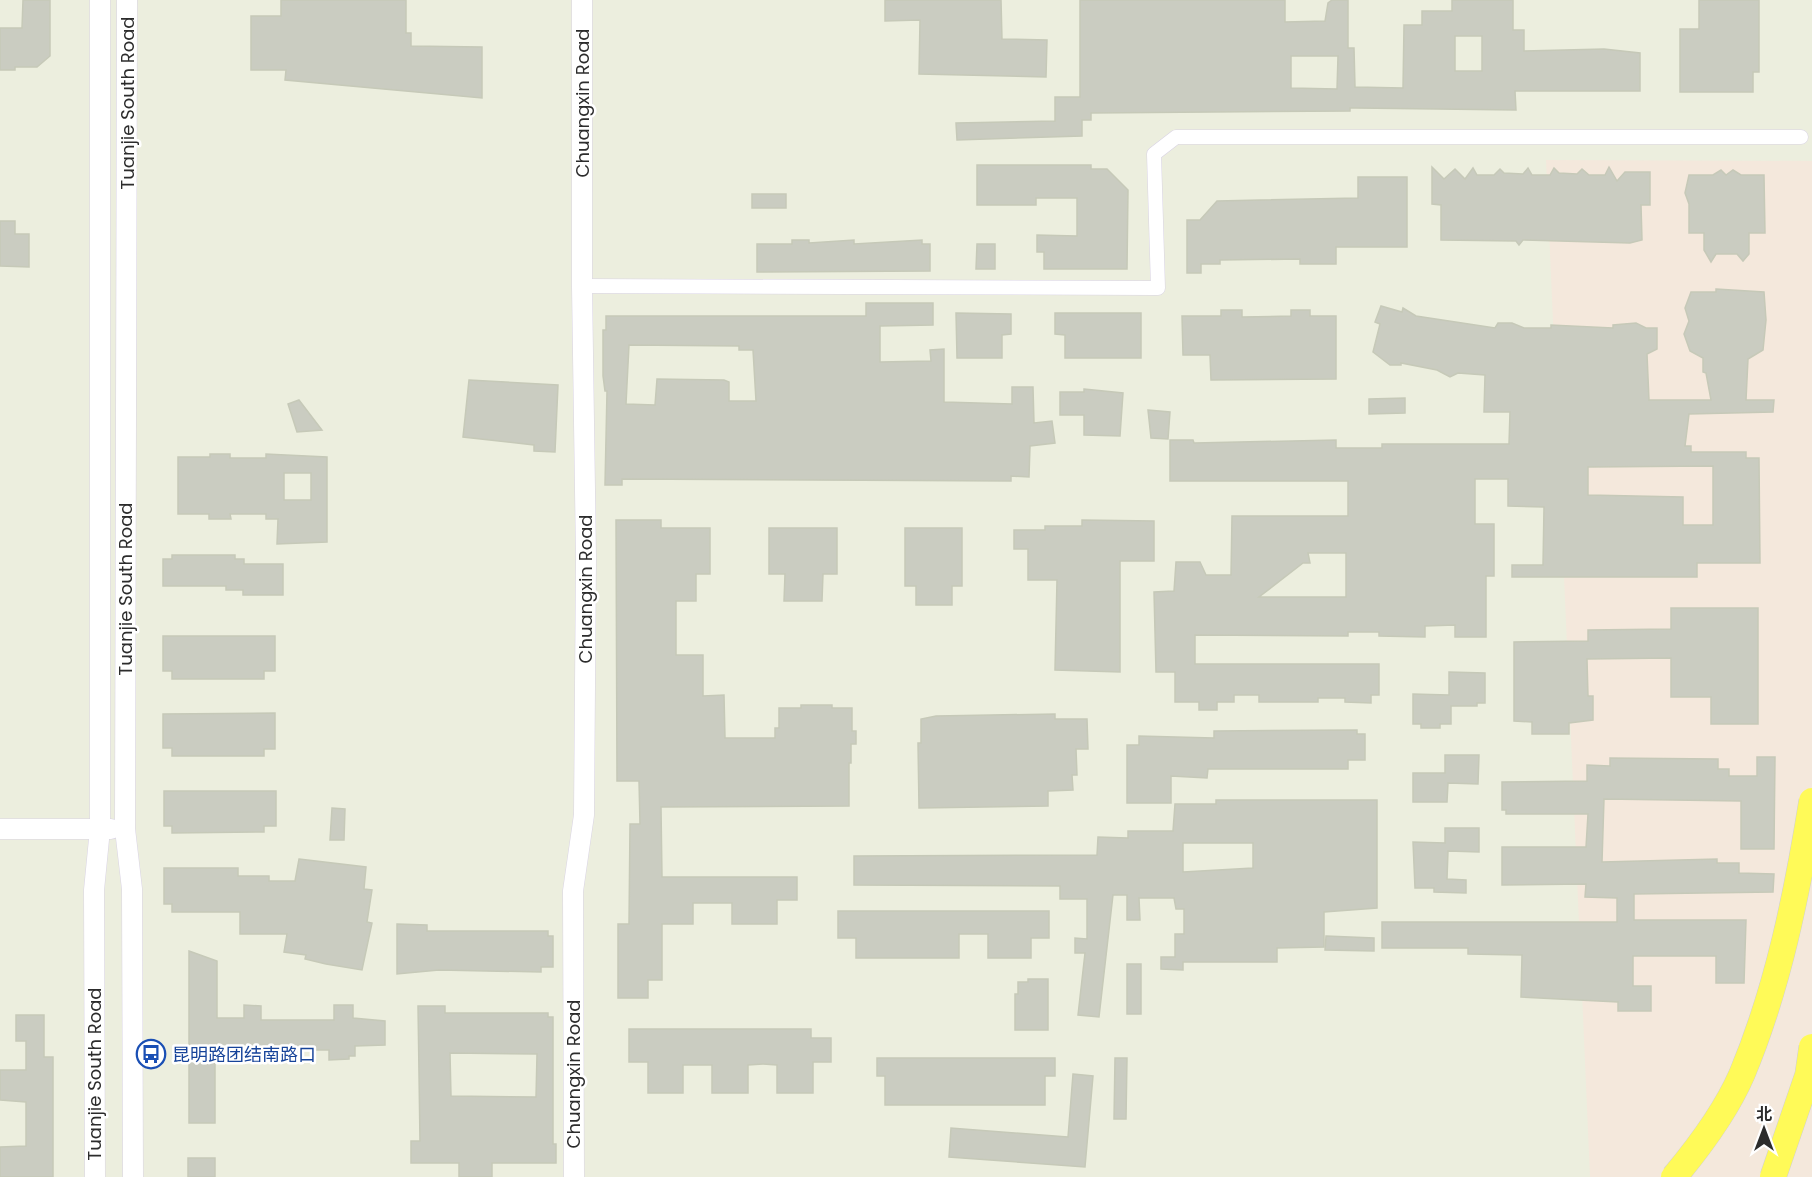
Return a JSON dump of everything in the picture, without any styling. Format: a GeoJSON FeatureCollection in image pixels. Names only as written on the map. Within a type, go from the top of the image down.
{"type":"FeatureCollection","features":[{"type":"Feature","properties":{"kind":"highway"},"geometry":{"type":"LineString","coordinates":[[1674,1177],[1724,1108],[1741,1076],[1784,942],[1812,801]]}},
{"type":"Feature","properties":{"kind":"highway"},"geometry":{"type":"LineString","coordinates":[[1773,1177],[1802,1095],[1812,1047]]}},
{"type":"Feature","properties":{"kind":"main road","name":"Tuanjie South Road"},"geometry":{"type":"LineString","coordinates":[[95,1177],[94,890],[100,829],[100,0]]}},
{"type":"Feature","properties":{"kind":"main road","name":"Tuanjie South Road"},"geometry":{"type":"LineString","coordinates":[[127,0],[125,829],[132,889],[133,1177]]}},
{"type":"Feature","properties":{"kind":"main road","name":"Chuangxin Road"},"geometry":{"type":"LineString","coordinates":[[574,1177],[573,891],[584,803],[586,558],[582,286],[582,0]]}},
{"type":"Feature","properties":{"kind":"main road"},"geometry":{"type":"LineString","coordinates":[[0,829],[125,829]]}},
{"type":"Feature","properties":{"kind":"street"},"geometry":{"type":"LineString","coordinates":[[582,286],[1158,288],[1154,154],[1176,137],[1801,137]]}},
{"type":"Feature","properties":{"kind":"shaded area"},"geometry":{"type":"Polygon","coordinates":[[[1546,160],[1812,161],[1812,1177],[1590,1177],[1546,160]]]}},
{"type":"Feature","properties":{"kind":"building"},"geometry":{"type":"Polygon","coordinates":[[[23,0],[50,0],[50,56],[37,67],[0,70],[0,28],[22,28],[23,0]]]}},
{"type":"Feature","properties":{"kind":"building"},"geometry":{"type":"Polygon","coordinates":[[[281,0],[406,0],[406,33],[411,33],[411,46],[482,47],[482,98],[285,80],[286,70],[251,70],[251,16],[281,16],[281,0]]]}},
{"type":"Feature","properties":{"kind":"building"},"geometry":{"type":"Polygon","coordinates":[[[885,0],[1001,0],[1002,39],[1047,40],[1046,77],[919,74],[920,20],[885,21],[885,0]]]}},
{"type":"Feature","properties":{"kind":"building"},"geometry":{"type":"Polygon","coordinates":[[[1080,0],[1285,0],[1285,22],[1325,21],[1328,3],[1332,0],[1348,0],[1348,48],[1354,48],[1355,87],[1403,88],[1404,25],[1422,25],[1422,11],[1452,11],[1452,0],[1513,0],[1513,30],[1524,30],[1524,51],[1604,49],[1640,53],[1640,91],[1515,91],[1516,110],[1350,108],[1350,111],[1091,113],[1091,120],[1082,120],[1082,136],[957,140],[956,123],[1055,121],[1055,97],[1080,97],[1080,0]],[[1455,36],[1455,71],[1482,71],[1482,36],[1455,36]],[[1291,56],[1291,88],[1337,89],[1338,56],[1291,56]]]}},
{"type":"Feature","properties":{"kind":"building"},"geometry":{"type":"Polygon","coordinates":[[[1699,0],[1759,0],[1759,72],[1753,72],[1753,92],[1680,92],[1680,29],[1699,29],[1699,0]]]}},
{"type":"Feature","properties":{"kind":"building"},"geometry":{"type":"Polygon","coordinates":[[[977,165],[1091,165],[1091,169],[1107,169],[1128,190],[1127,269],[1044,269],[1044,252],[1037,252],[1037,235],[1077,236],[1077,198],[1036,198],[1036,205],[977,205],[977,165]]]}},
{"type":"Feature","properties":{"kind":"building"},"geometry":{"type":"Polygon","coordinates":[[[1432,167],[1444,179],[1455,169],[1465,179],[1473,168],[1477,175],[1494,175],[1500,169],[1504,173],[1523,174],[1528,168],[1532,175],[1550,175],[1554,168],[1559,173],[1577,174],[1582,169],[1589,175],[1605,175],[1609,167],[1617,181],[1625,172],[1650,172],[1650,205],[1641,205],[1642,240],[1630,243],[1523,240],[1519,245],[1516,241],[1441,240],[1441,205],[1432,204],[1432,167]]]}},
{"type":"Feature","properties":{"kind":"building"},"geometry":{"type":"Polygon","coordinates":[[[1721,170],[1726,175],[1733,170],[1741,175],[1764,175],[1765,233],[1749,233],[1749,254],[1743,261],[1737,254],[1716,254],[1711,262],[1704,250],[1704,233],[1689,233],[1689,204],[1685,193],[1689,175],[1713,175],[1721,170]]]}},
{"type":"Feature","properties":{"kind":"building"},"geometry":{"type":"Polygon","coordinates":[[[1358,177],[1407,177],[1407,247],[1336,247],[1336,264],[1300,264],[1300,259],[1220,260],[1220,264],[1201,264],[1201,273],[1187,273],[1187,220],[1200,220],[1217,201],[1358,198],[1358,177]]]}},
{"type":"Feature","properties":{"kind":"building"},"geometry":{"type":"Polygon","coordinates":[[[752,194],[786,194],[786,208],[752,208],[752,194]]]}},
{"type":"Feature","properties":{"kind":"building"},"geometry":{"type":"Polygon","coordinates":[[[0,221],[15,221],[15,234],[29,234],[29,267],[0,266],[0,221]]]}},
{"type":"Feature","properties":{"kind":"building"},"geometry":{"type":"Polygon","coordinates":[[[792,240],[809,240],[809,243],[854,240],[854,244],[922,240],[922,244],[930,244],[930,271],[757,272],[757,244],[792,244],[792,240]]]}},
{"type":"Feature","properties":{"kind":"building"},"geometry":{"type":"Polygon","coordinates":[[[977,244],[995,244],[995,269],[976,269],[977,244]]]}},
{"type":"Feature","properties":{"kind":"building"},"geometry":{"type":"Polygon","coordinates":[[[1716,289],[1764,292],[1766,320],[1763,350],[1748,359],[1746,400],[1774,400],[1773,412],[1689,414],[1685,446],[1691,446],[1691,452],[1746,452],[1746,458],[1759,458],[1760,563],[1697,563],[1697,577],[1512,577],[1512,565],[1543,565],[1544,507],[1508,506],[1508,479],[1475,479],[1475,524],[1494,524],[1494,576],[1486,576],[1486,637],[1455,637],[1455,625],[1425,626],[1425,637],[1379,636],[1379,632],[1348,632],[1348,636],[1195,635],[1195,664],[1379,664],[1379,695],[1371,695],[1371,703],[1345,702],[1345,698],[1318,698],[1318,702],[1259,702],[1259,695],[1234,695],[1234,702],[1217,702],[1217,710],[1199,710],[1199,702],[1175,702],[1175,672],[1156,672],[1154,592],[1174,591],[1176,562],[1200,562],[1206,575],[1231,575],[1232,516],[1348,516],[1348,481],[1170,481],[1170,440],[1193,440],[1194,443],[1336,440],[1336,448],[1382,448],[1382,444],[1509,444],[1510,412],[1484,412],[1485,375],[1458,373],[1450,377],[1437,370],[1401,363],[1401,365],[1390,365],[1373,352],[1380,324],[1375,322],[1381,306],[1402,312],[1403,308],[1416,316],[1495,328],[1498,323],[1512,323],[1524,328],[1551,328],[1551,325],[1613,328],[1613,325],[1636,323],[1646,328],[1657,328],[1657,349],[1647,354],[1649,400],[1711,400],[1706,373],[1703,372],[1703,358],[1690,351],[1684,334],[1689,321],[1685,308],[1691,292],[1716,292],[1716,289]],[[1713,466],[1588,467],[1588,495],[1683,497],[1683,525],[1713,525],[1713,466]],[[1308,553],[1310,563],[1303,563],[1259,597],[1346,597],[1346,553],[1308,553]]]}},
{"type":"Feature","properties":{"kind":"building"},"geometry":{"type":"Polygon","coordinates":[[[866,303],[933,303],[933,325],[880,326],[880,362],[931,361],[930,350],[944,349],[944,402],[1012,404],[1012,387],[1033,387],[1034,423],[1052,421],[1055,443],[1030,446],[1029,477],[1011,476],[1011,481],[622,479],[622,485],[605,485],[607,391],[605,391],[603,376],[603,330],[606,330],[606,316],[866,316],[866,303]],[[629,345],[626,404],[655,405],[657,379],[724,380],[729,382],[729,401],[756,401],[753,350],[739,350],[739,346],[629,345]]]}},
{"type":"Feature","properties":{"kind":"building"},"geometry":{"type":"Polygon","coordinates":[[[1221,310],[1242,310],[1242,317],[1291,316],[1291,310],[1310,310],[1310,316],[1336,316],[1336,379],[1211,380],[1210,355],[1183,355],[1182,316],[1221,316],[1221,310]]]}},
{"type":"Feature","properties":{"kind":"building"},"geometry":{"type":"Polygon","coordinates":[[[956,313],[1011,314],[1011,334],[1002,335],[1002,358],[957,358],[956,313]]]}},
{"type":"Feature","properties":{"kind":"building"},"geometry":{"type":"Polygon","coordinates":[[[1055,313],[1141,313],[1141,358],[1065,358],[1065,335],[1055,334],[1055,313]]]}},
{"type":"Feature","properties":{"kind":"building"},"geometry":{"type":"Polygon","coordinates":[[[469,380],[558,385],[555,452],[534,451],[534,445],[463,437],[469,380]]]}},
{"type":"Feature","properties":{"kind":"building"},"geometry":{"type":"Polygon","coordinates":[[[1084,389],[1123,393],[1120,436],[1084,435],[1084,415],[1060,415],[1060,392],[1084,392],[1084,389]]]}},
{"type":"Feature","properties":{"kind":"building"},"geometry":{"type":"Polygon","coordinates":[[[1405,398],[1405,413],[1369,414],[1369,399],[1405,398]]]}},
{"type":"Feature","properties":{"kind":"building"},"geometry":{"type":"Polygon","coordinates":[[[299,400],[322,430],[297,432],[288,404],[299,400]]]}},
{"type":"Feature","properties":{"kind":"building"},"geometry":{"type":"Polygon","coordinates":[[[1148,410],[1170,412],[1168,439],[1151,438],[1148,410]]]}},
{"type":"Feature","properties":{"kind":"building"},"geometry":{"type":"Polygon","coordinates":[[[210,454],[230,454],[230,458],[266,458],[266,454],[327,457],[327,542],[277,544],[278,519],[266,519],[266,514],[230,514],[231,519],[209,519],[209,514],[178,514],[178,457],[210,457],[210,454]],[[284,473],[284,500],[311,500],[311,473],[284,473]]]}},
{"type":"Feature","properties":{"kind":"building"},"geometry":{"type":"Polygon","coordinates":[[[616,520],[661,520],[661,528],[710,528],[710,574],[696,574],[696,601],[676,601],[676,655],[703,655],[703,696],[724,695],[725,738],[775,738],[775,728],[779,728],[779,708],[801,708],[801,705],[832,705],[832,708],[852,708],[852,731],[856,731],[856,744],[851,744],[851,763],[849,763],[849,806],[661,807],[662,877],[797,877],[797,900],[777,900],[777,924],[732,924],[732,903],[693,903],[693,924],[662,924],[662,980],[648,980],[648,998],[618,998],[618,924],[629,924],[630,824],[640,824],[639,781],[617,781],[616,520]]]}},
{"type":"Feature","properties":{"kind":"building"},"geometry":{"type":"Polygon","coordinates":[[[1082,520],[1154,521],[1154,561],[1120,561],[1120,672],[1055,670],[1057,580],[1028,580],[1028,549],[1014,549],[1014,530],[1045,530],[1045,526],[1082,526],[1082,520]]]}},
{"type":"Feature","properties":{"kind":"building"},"geometry":{"type":"Polygon","coordinates":[[[769,528],[837,528],[837,574],[823,574],[822,601],[784,601],[785,574],[769,574],[769,528]]]}},
{"type":"Feature","properties":{"kind":"building"},"geometry":{"type":"Polygon","coordinates":[[[905,528],[962,528],[962,586],[952,586],[952,605],[916,605],[916,586],[905,586],[905,528]]]}},
{"type":"Feature","properties":{"kind":"building"},"geometry":{"type":"Polygon","coordinates":[[[172,555],[235,555],[235,559],[244,559],[244,564],[283,564],[283,595],[243,595],[243,590],[226,590],[226,586],[163,586],[163,559],[172,559],[172,555]]]}},
{"type":"Feature","properties":{"kind":"building"},"geometry":{"type":"Polygon","coordinates":[[[1671,608],[1758,608],[1758,724],[1711,724],[1711,697],[1671,697],[1671,658],[1587,659],[1588,696],[1593,696],[1593,720],[1569,723],[1569,734],[1532,734],[1532,722],[1514,721],[1514,642],[1588,641],[1588,630],[1671,629],[1671,608]]]}},
{"type":"Feature","properties":{"kind":"building"},"geometry":{"type":"Polygon","coordinates":[[[163,636],[275,636],[275,671],[264,671],[264,679],[172,679],[172,671],[163,671],[163,636]]]}},
{"type":"Feature","properties":{"kind":"building"},"geometry":{"type":"Polygon","coordinates":[[[1449,672],[1485,673],[1485,703],[1477,703],[1477,706],[1451,706],[1451,724],[1440,724],[1440,728],[1421,728],[1421,724],[1413,724],[1413,694],[1449,695],[1449,672]]]}},
{"type":"Feature","properties":{"kind":"building"},"geometry":{"type":"Polygon","coordinates":[[[275,713],[275,749],[264,749],[264,756],[172,756],[172,748],[163,748],[163,714],[275,713]]]}},
{"type":"Feature","properties":{"kind":"building"},"geometry":{"type":"Polygon","coordinates":[[[1055,714],[1055,719],[1087,719],[1088,749],[1076,749],[1077,775],[1072,775],[1073,790],[1048,791],[1048,806],[919,808],[918,743],[921,743],[921,719],[936,716],[1055,714]]]}},
{"type":"Feature","properties":{"kind":"building"},"geometry":{"type":"Polygon","coordinates":[[[1357,730],[1357,734],[1365,734],[1365,760],[1348,760],[1348,769],[1208,769],[1207,778],[1171,776],[1171,803],[1127,803],[1127,745],[1139,745],[1139,736],[1214,738],[1214,731],[1357,730]]]}},
{"type":"Feature","properties":{"kind":"building"},"geometry":{"type":"Polygon","coordinates":[[[1445,755],[1479,755],[1478,784],[1448,783],[1447,802],[1413,802],[1413,773],[1445,773],[1445,755]]]}},
{"type":"Feature","properties":{"kind":"building"},"geometry":{"type":"Polygon","coordinates":[[[1757,757],[1775,757],[1774,849],[1741,849],[1741,801],[1604,799],[1602,862],[1717,859],[1717,863],[1739,863],[1739,873],[1774,874],[1773,892],[1634,894],[1634,920],[1746,920],[1744,983],[1716,983],[1716,956],[1633,956],[1633,986],[1651,986],[1651,1011],[1618,1011],[1618,1002],[1521,997],[1522,955],[1468,954],[1468,948],[1382,948],[1382,922],[1617,922],[1617,898],[1585,897],[1586,884],[1502,885],[1502,847],[1586,847],[1588,814],[1506,814],[1506,810],[1502,810],[1502,782],[1587,781],[1587,765],[1610,766],[1610,758],[1718,759],[1718,769],[1729,769],[1729,776],[1757,776],[1757,757]]]}},
{"type":"Feature","properties":{"kind":"building"},"geometry":{"type":"Polygon","coordinates":[[[164,791],[276,791],[276,826],[264,826],[264,832],[172,833],[172,826],[164,826],[164,791]]]}},
{"type":"Feature","properties":{"kind":"building"},"geometry":{"type":"Polygon","coordinates":[[[1216,800],[1377,800],[1377,908],[1324,912],[1324,947],[1277,948],[1277,962],[1183,962],[1183,970],[1161,969],[1161,957],[1175,957],[1175,934],[1184,934],[1184,909],[1176,909],[1174,898],[1139,898],[1140,920],[1127,920],[1127,895],[1113,895],[1099,1017],[1078,1015],[1085,953],[1075,953],[1075,938],[1087,939],[1087,899],[1060,899],[1060,886],[854,885],[854,856],[1097,855],[1098,837],[1128,838],[1128,831],[1173,831],[1175,804],[1216,804],[1216,800]],[[1183,843],[1183,872],[1253,868],[1253,843],[1183,843]]]}},
{"type":"Feature","properties":{"kind":"building"},"geometry":{"type":"Polygon","coordinates":[[[332,808],[345,809],[344,840],[330,840],[332,808]]]}},
{"type":"Feature","properties":{"kind":"building"},"geometry":{"type":"Polygon","coordinates":[[[1445,828],[1479,828],[1479,852],[1448,851],[1447,879],[1466,880],[1466,893],[1434,892],[1434,888],[1415,888],[1413,842],[1445,843],[1445,828]]]}},
{"type":"Feature","properties":{"kind":"building"},"geometry":{"type":"Polygon","coordinates":[[[299,859],[366,867],[364,889],[372,890],[367,922],[372,923],[362,970],[326,964],[305,959],[306,955],[284,952],[287,934],[240,934],[240,912],[172,912],[172,904],[164,904],[164,868],[238,868],[238,876],[269,876],[269,881],[295,881],[299,859]]]}},
{"type":"Feature","properties":{"kind":"building"},"geometry":{"type":"Polygon","coordinates":[[[838,911],[1049,911],[1049,938],[1031,938],[1031,958],[988,958],[988,934],[959,934],[959,958],[856,958],[856,938],[838,938],[838,911]]]}},
{"type":"Feature","properties":{"kind":"building"},"geometry":{"type":"Polygon","coordinates":[[[397,924],[427,925],[427,931],[548,931],[548,936],[553,936],[553,967],[541,967],[541,972],[439,970],[397,974],[397,924]]]}},
{"type":"Feature","properties":{"kind":"building"},"geometry":{"type":"Polygon","coordinates":[[[1326,936],[1374,938],[1374,951],[1325,950],[1326,936]]]}},
{"type":"Feature","properties":{"kind":"building"},"geometry":{"type":"Polygon","coordinates":[[[189,951],[217,961],[217,1018],[244,1018],[244,1005],[261,1006],[261,1020],[334,1020],[334,1005],[353,1005],[353,1018],[385,1021],[385,1045],[355,1046],[355,1056],[349,1056],[349,1059],[329,1060],[329,1050],[314,1050],[314,1046],[266,1050],[266,1059],[247,1059],[247,1055],[241,1055],[241,1047],[215,1047],[215,1123],[189,1123],[189,951]]]}},
{"type":"Feature","properties":{"kind":"building"},"geometry":{"type":"Polygon","coordinates":[[[1127,964],[1141,964],[1141,1014],[1127,1014],[1127,964]]]}},
{"type":"Feature","properties":{"kind":"building"},"geometry":{"type":"Polygon","coordinates":[[[1028,979],[1048,979],[1048,1030],[1015,1030],[1015,994],[1018,994],[1018,982],[1028,982],[1028,979]]]}},
{"type":"Feature","properties":{"kind":"building"},"geometry":{"type":"Polygon","coordinates":[[[418,1006],[445,1006],[445,1013],[548,1013],[548,1017],[553,1017],[553,1144],[556,1144],[556,1163],[492,1163],[492,1177],[459,1177],[459,1163],[411,1163],[411,1141],[420,1141],[418,1006]],[[450,1053],[451,1096],[536,1097],[537,1054],[450,1053]]]}},
{"type":"Feature","properties":{"kind":"building"},"geometry":{"type":"Polygon","coordinates":[[[16,1015],[44,1015],[44,1057],[53,1057],[53,1177],[0,1177],[0,1147],[26,1146],[26,1102],[0,1100],[0,1070],[26,1070],[26,1041],[16,1041],[16,1015]]]}},
{"type":"Feature","properties":{"kind":"building"},"geometry":{"type":"Polygon","coordinates":[[[629,1029],[811,1029],[811,1038],[831,1038],[831,1062],[813,1062],[813,1093],[777,1093],[777,1065],[763,1064],[748,1065],[748,1093],[712,1093],[712,1065],[683,1065],[683,1093],[648,1093],[648,1062],[629,1062],[629,1029]]]}},
{"type":"Feature","properties":{"kind":"building"},"geometry":{"type":"Polygon","coordinates":[[[877,1058],[1055,1058],[1055,1076],[1045,1076],[1045,1105],[885,1105],[885,1076],[877,1076],[877,1058]]]}},
{"type":"Feature","properties":{"kind":"building"},"geometry":{"type":"Polygon","coordinates":[[[1115,1058],[1127,1058],[1126,1119],[1114,1119],[1115,1058]]]}},
{"type":"Feature","properties":{"kind":"building"},"geometry":{"type":"Polygon","coordinates":[[[1073,1074],[1093,1076],[1085,1167],[949,1157],[951,1128],[1068,1137],[1073,1074]]]}},
{"type":"Feature","properties":{"kind":"building"},"geometry":{"type":"Polygon","coordinates":[[[188,1158],[215,1158],[215,1177],[188,1177],[188,1158]]]}},
{"type":"Feature","properties":{"kind":"place","name":"昆明路团结南路口"},"geometry":{"type":"Point","coordinates":[151,1054]}}]}
